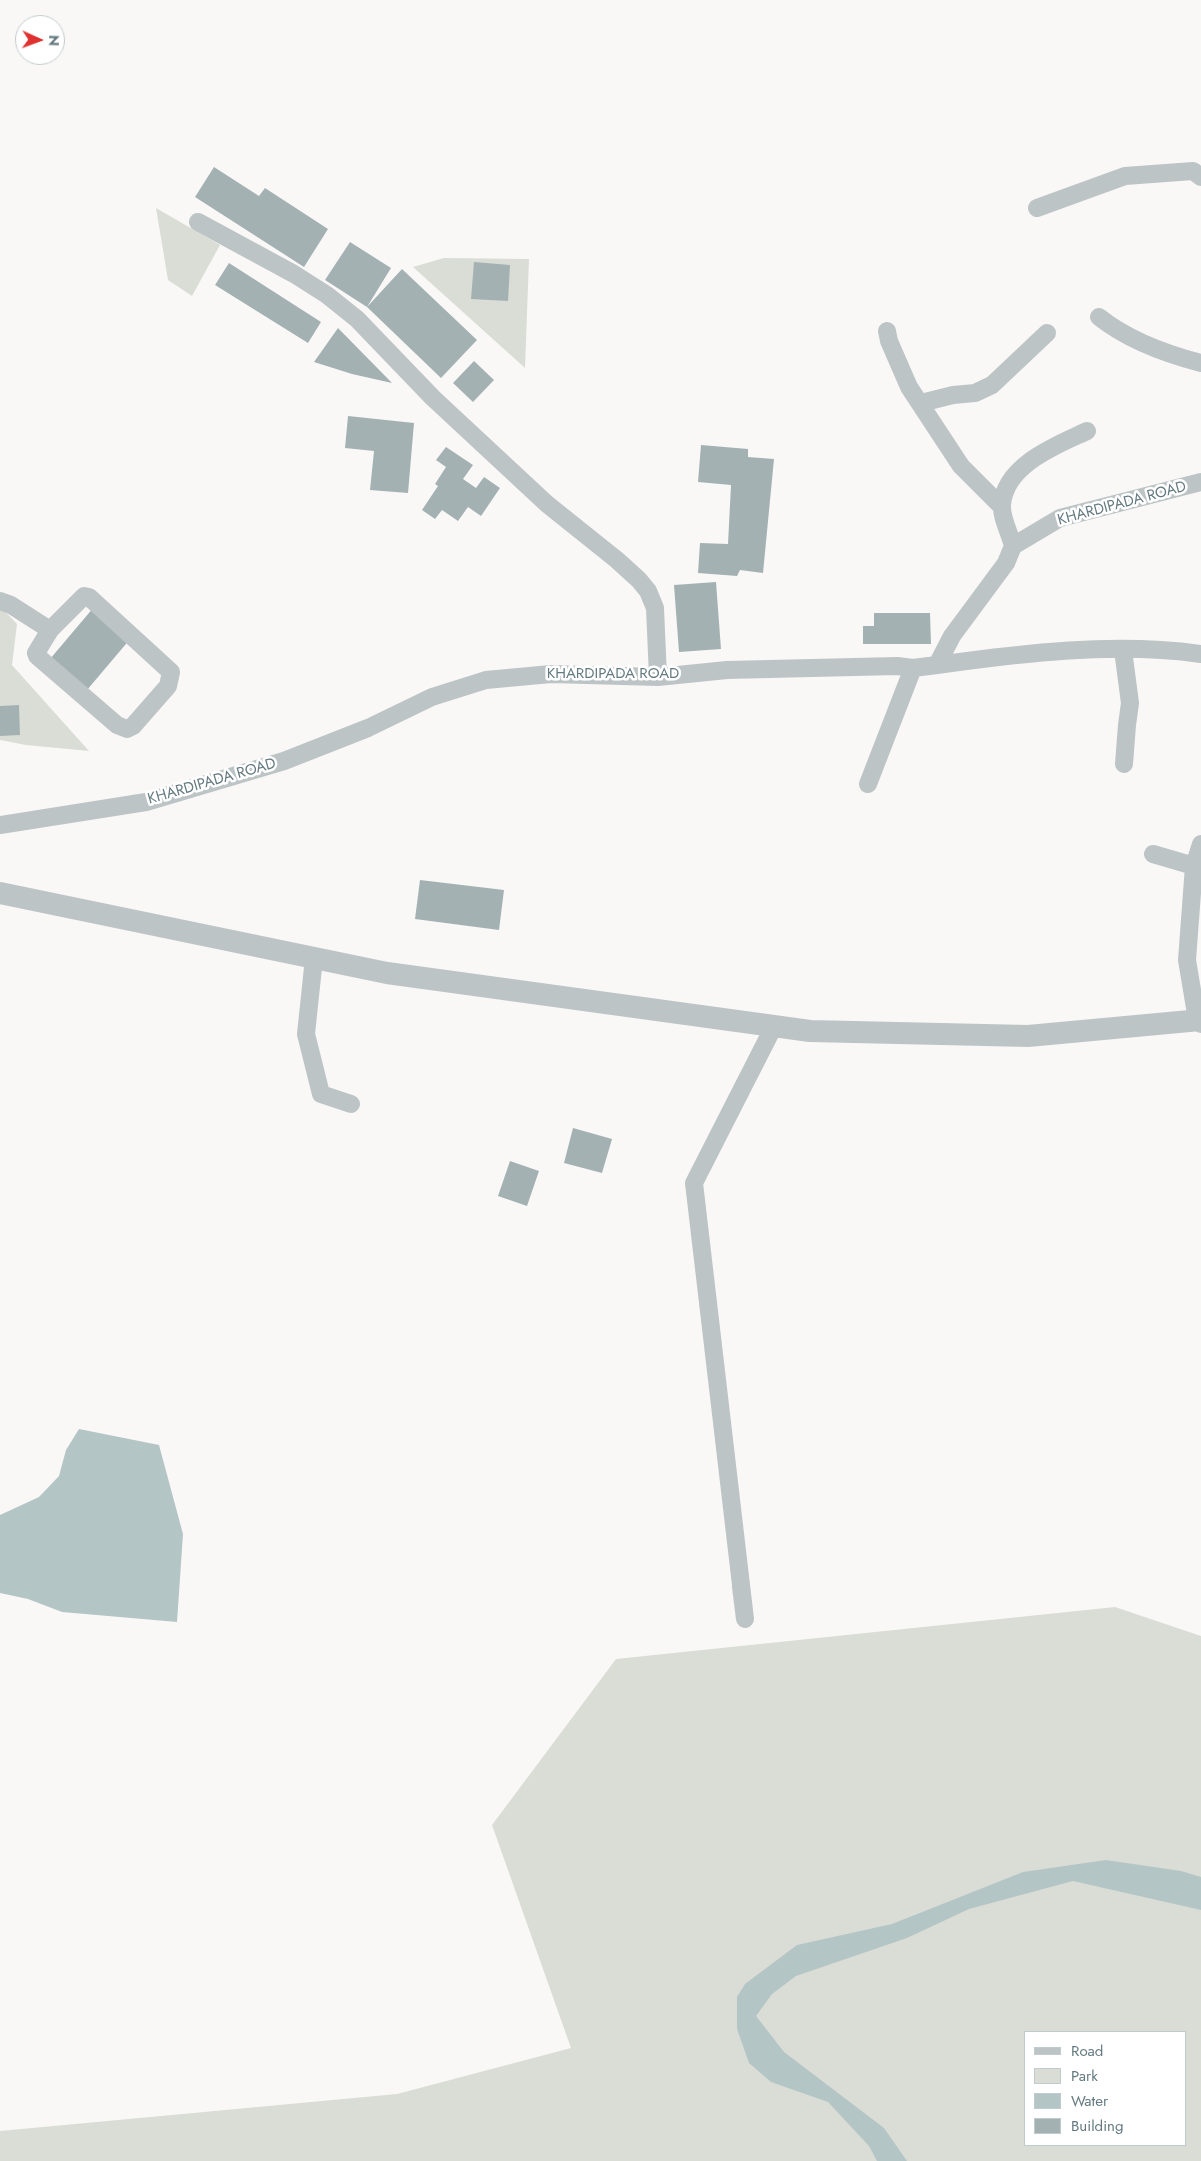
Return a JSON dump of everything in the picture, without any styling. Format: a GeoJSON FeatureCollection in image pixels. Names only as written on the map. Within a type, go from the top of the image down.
{"type":"FeatureCollection","features":[{"type":"Feature","properties":{"kind":"street"},"geometry":{"type":"LineString","coordinates":[[1036,208],[1125,176],[1193,171],[1201,177]]}},
{"type":"Feature","properties":{"kind":"street"},"geometry":{"type":"LineString","coordinates":[[198,222],[294,274],[326,294],[357,318],[433,398],[547,504],[639,580],[648,591],[656,608],[658,677]]}},
{"type":"Feature","properties":{"kind":"street"},"geometry":{"type":"LineString","coordinates":[[1099,317],[1115,330],[1155,348],[1201,363]]}},
{"type":"Feature","properties":{"kind":"street"},"geometry":{"type":"LineString","coordinates":[[887,330],[910,387],[920,403],[961,466],[1002,507]]}},
{"type":"Feature","properties":{"kind":"street"},"geometry":{"type":"LineString","coordinates":[[920,403],[953,395],[975,393],[992,385],[1047,333]]}},
{"type":"Feature","properties":{"kind":"street"},"geometry":{"type":"LineString","coordinates":[[937,665],[952,636],[1006,562],[1013,546],[1002,507],[1007,484],[1015,473],[1046,452],[1087,431]]}},
{"type":"Feature","properties":{"kind":"street","name":"KHARDIPADA ROAD"},"geometry":{"type":"LineString","coordinates":[[1013,546],[1060,518],[1201,482]]}},
{"type":"Feature","properties":{"kind":"street"},"geometry":{"type":"LineString","coordinates":[[89,596],[168,668],[171,678],[168,686],[133,726],[122,728],[39,659],[36,653],[50,630],[80,598],[89,596]]}},
{"type":"Feature","properties":{"kind":"street"},"geometry":{"type":"LineString","coordinates":[[0,601],[11,605],[50,630]]}},
{"type":"Feature","properties":{"kind":"street","name":"KHARDIPADA ROAD"},"geometry":{"type":"LineString","coordinates":[[0,825],[146,802],[284,761],[368,728],[432,697],[486,680],[551,674],[658,677],[737,670],[897,666],[913,668],[1006,655],[1070,650],[1177,651],[1201,654]]}},
{"type":"Feature","properties":{"kind":"street"},"geometry":{"type":"LineString","coordinates":[[1123,650],[1130,703],[1124,764]]}},
{"type":"Feature","properties":{"kind":"street"},"geometry":{"type":"LineString","coordinates":[[868,784],[913,668]]}},
{"type":"Feature","properties":{"kind":"street"},"geometry":{"type":"LineString","coordinates":[[0,893],[387,973],[810,1031],[1028,1036],[1200,1021],[1187,960],[1194,866],[1201,844]]}},
{"type":"Feature","properties":{"kind":"street"},"geometry":{"type":"LineString","coordinates":[[1153,854],[1194,866]]}},
{"type":"Feature","properties":{"kind":"street"},"geometry":{"type":"LineString","coordinates":[[314,958],[306,1034],[321,1094],[351,1104]]}},
{"type":"Feature","properties":{"kind":"street"},"geometry":{"type":"LineString","coordinates":[[741,1587],[745,1619],[694,1183],[774,1026]]}},
{"type":"Feature","properties":{"kind":"green space"},"geometry":{"type":"Polygon","coordinates":[[[156,208],[220,245],[192,296],[168,280],[156,208]]]}},
{"type":"Feature","properties":{"kind":"green space"},"geometry":{"type":"Polygon","coordinates":[[[444,258],[529,259],[525,368],[413,267],[444,258]]]}},
{"type":"Feature","properties":{"kind":"green space"},"geometry":{"type":"Polygon","coordinates":[[[0,606],[17,624],[12,665],[89,751],[26,745],[0,740],[0,606]]]}},
{"type":"Feature","properties":{"kind":"green space"},"geometry":{"type":"Polygon","coordinates":[[[1115,1607],[1201,1636],[1201,2161],[0,2161],[0,2131],[397,2094],[571,2048],[492,1825],[616,1659],[1115,1607]]]}},
{"type":"Feature","properties":{"kind":"water"},"geometry":{"type":"Polygon","coordinates":[[[79,1429],[159,1445],[183,1534],[177,1622],[62,1612],[28,1599],[0,1593],[0,1515],[39,1497],[59,1476],[66,1450],[79,1429]]]}},
{"type":"Feature","properties":{"kind":"water"},"geometry":{"type":"Polygon","coordinates":[[[1106,1860],[1181,1871],[1201,1877],[1201,1910],[1073,1881],[969,1909],[907,1938],[796,1976],[772,1994],[756,2016],[784,2052],[884,2128],[907,2161],[877,2161],[869,2146],[828,2102],[771,2082],[749,2063],[737,2029],[737,1997],[745,1984],[797,1945],[892,1924],[1023,1872],[1106,1860]]]}},
{"type":"Feature","properties":{"kind":"building"},"geometry":{"type":"Polygon","coordinates":[[[214,167],[259,196],[265,188],[328,229],[304,267],[195,197],[214,167]]]}},
{"type":"Feature","properties":{"kind":"building"},"geometry":{"type":"Polygon","coordinates":[[[350,242],[391,268],[367,307],[325,280],[350,242]]]}},
{"type":"Feature","properties":{"kind":"building"},"geometry":{"type":"Polygon","coordinates":[[[474,262],[510,265],[508,301],[471,299],[474,262]]]}},
{"type":"Feature","properties":{"kind":"building"},"geometry":{"type":"Polygon","coordinates":[[[229,263],[321,322],[308,343],[215,285],[229,263]]]}},
{"type":"Feature","properties":{"kind":"building"},"geometry":{"type":"Polygon","coordinates":[[[402,269],[477,340],[441,378],[367,307],[402,269]]]}},
{"type":"Feature","properties":{"kind":"building"},"geometry":{"type":"Polygon","coordinates":[[[338,328],[392,383],[352,374],[314,362],[338,328]]]}},
{"type":"Feature","properties":{"kind":"building"},"geometry":{"type":"Polygon","coordinates":[[[474,361],[494,380],[473,402],[453,383],[474,361]]]}},
{"type":"Feature","properties":{"kind":"building"},"geometry":{"type":"Polygon","coordinates":[[[348,416],[414,423],[408,493],[370,490],[374,451],[345,448],[348,416]]]}},
{"type":"Feature","properties":{"kind":"building"},"geometry":{"type":"Polygon","coordinates":[[[701,445],[748,449],[748,457],[774,459],[763,573],[740,570],[737,576],[698,573],[700,543],[728,544],[731,485],[698,482],[701,445]]]}},
{"type":"Feature","properties":{"kind":"building"},"geometry":{"type":"Polygon","coordinates":[[[446,447],[473,465],[463,479],[476,488],[484,477],[500,488],[481,516],[468,507],[458,521],[442,510],[435,519],[422,510],[438,486],[435,484],[446,467],[436,460],[446,447]]]}},
{"type":"Feature","properties":{"kind":"building"},"geometry":{"type":"Polygon","coordinates":[[[716,582],[721,649],[679,652],[674,585],[716,582]]]}},
{"type":"Feature","properties":{"kind":"building"},"geometry":{"type":"Polygon","coordinates":[[[94,607],[131,638],[87,690],[50,659],[94,607]]]}},
{"type":"Feature","properties":{"kind":"building"},"geometry":{"type":"Polygon","coordinates":[[[874,613],[930,613],[931,644],[863,644],[863,626],[874,626],[874,613]]]}},
{"type":"Feature","properties":{"kind":"building"},"geometry":{"type":"Polygon","coordinates":[[[19,705],[20,735],[0,736],[0,706],[19,705]]]}},
{"type":"Feature","properties":{"kind":"building"},"geometry":{"type":"Polygon","coordinates":[[[420,880],[504,890],[499,930],[415,919],[420,880]]]}},
{"type":"Feature","properties":{"kind":"building"},"geometry":{"type":"Polygon","coordinates":[[[573,1128],[612,1139],[602,1173],[564,1163],[573,1128]]]}},
{"type":"Feature","properties":{"kind":"building"},"geometry":{"type":"Polygon","coordinates":[[[510,1161],[539,1171],[527,1206],[498,1196],[510,1161]]]}}]}
